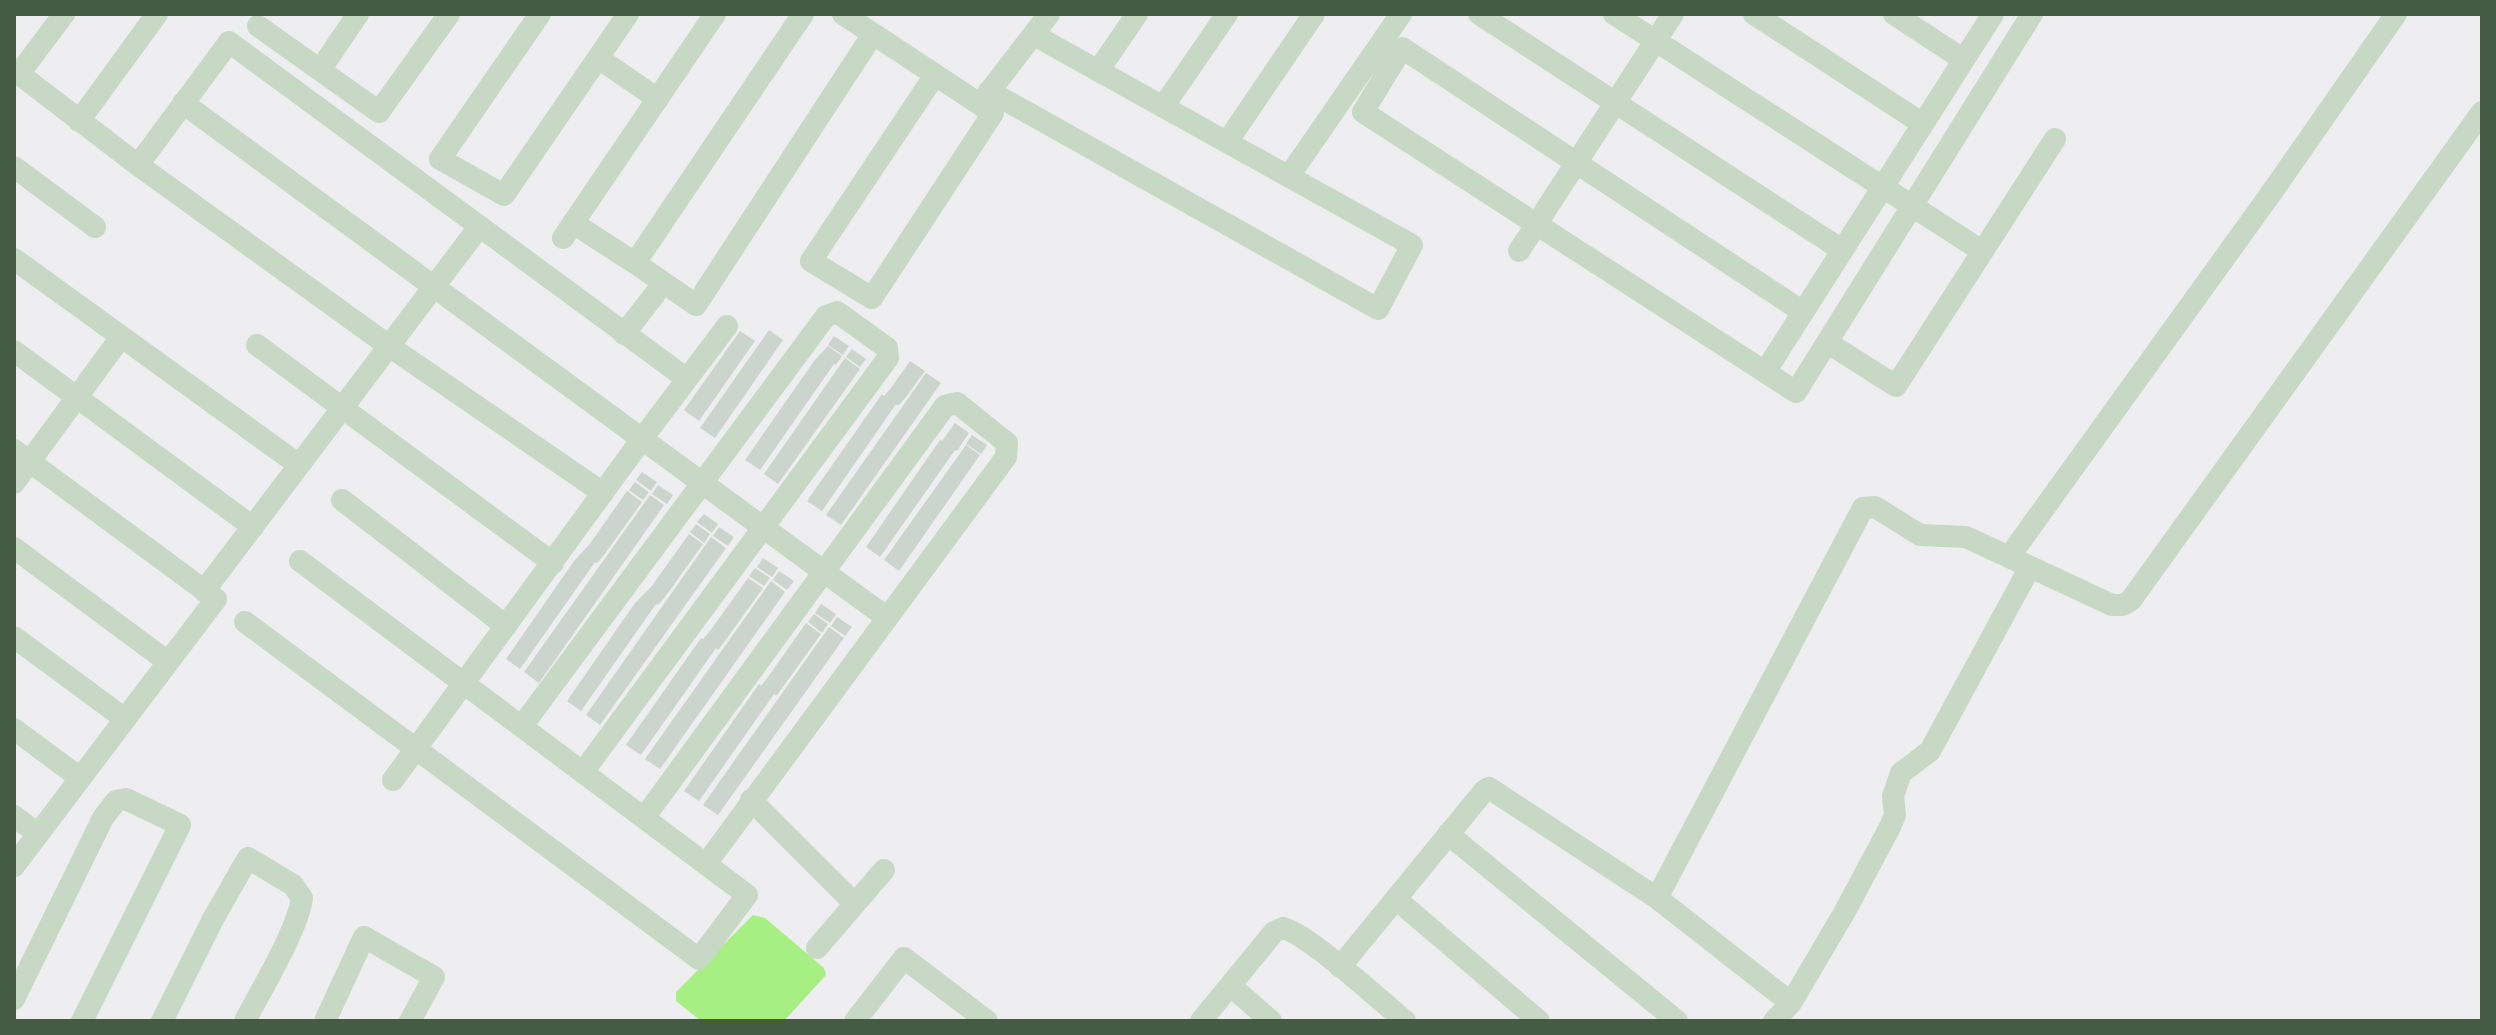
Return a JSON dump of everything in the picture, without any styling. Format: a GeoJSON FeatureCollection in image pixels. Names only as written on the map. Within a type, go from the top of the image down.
{"type":"FeatureCollection","features":[{"type":"Feature","properties":{"kind":"street"},"geometry":{"type":"LineString","coordinates":[[64,14],[17,72],[138,165],[389,346],[603,493]]}},
{"type":"Feature","properties":{"kind":"street"},"geometry":{"type":"LineString","coordinates":[[79,121],[157,14]]}},
{"type":"Feature","properties":{"kind":"street"},"geometry":{"type":"LineString","coordinates":[[320,70],[358,14]]}},
{"type":"Feature","properties":{"kind":"street"},"geometry":{"type":"LineString","coordinates":[[258,26],[379,112],[449,14]]}},
{"type":"Feature","properties":{"kind":"street"},"geometry":{"type":"LineString","coordinates":[[537,15],[440,159],[504,195],[628,14]]}},
{"type":"Feature","properties":{"kind":"street"},"geometry":{"type":"LineString","coordinates":[[715,14],[568,230],[635,263],[696,305],[873,34]]}},
{"type":"Feature","properties":{"kind":"street"},"geometry":{"type":"LineString","coordinates":[[635,263],[803,14]]}},
{"type":"Feature","properties":{"kind":"street"},"geometry":{"type":"LineString","coordinates":[[843,14],[935,75],[984,97],[1378,309],[1412,245],[1034,35]]}},
{"type":"Feature","properties":{"kind":"street"},"geometry":{"type":"LineString","coordinates":[[984,97],[1049,14]]}},
{"type":"Feature","properties":{"kind":"street"},"geometry":{"type":"LineString","coordinates":[[1098,71],[1137,14]]}},
{"type":"Feature","properties":{"kind":"street"},"geometry":{"type":"LineString","coordinates":[[1163,107],[1227,14]]}},
{"type":"Feature","properties":{"kind":"street"},"geometry":{"type":"LineString","coordinates":[[1227,142],[1314,14]]}},
{"type":"Feature","properties":{"kind":"street"},"geometry":{"type":"LineString","coordinates":[[1289,176],[1401,14]]}},
{"type":"Feature","properties":{"kind":"street"},"geometry":{"type":"LineString","coordinates":[[1479,14],[1842,250]]}},
{"type":"Feature","properties":{"kind":"street"},"geometry":{"type":"LineString","coordinates":[[1614,14],[1982,251]]}},
{"type":"Feature","properties":{"kind":"street"},"geometry":{"type":"LineString","coordinates":[[1519,251],[1673,14]]}},
{"type":"Feature","properties":{"kind":"street"},"geometry":{"type":"LineString","coordinates":[[1754,14],[1923,124]]}},
{"type":"Feature","properties":{"kind":"street"},"geometry":{"type":"LineString","coordinates":[[1894,14],[1964,60]]}},
{"type":"Feature","properties":{"kind":"street"},"geometry":{"type":"LineString","coordinates":[[1765,372],[1993,14]]}},
{"type":"Feature","properties":{"kind":"street"},"geometry":{"type":"LineString","coordinates":[[1803,312],[1402,48],[1363,112],[1796,392],[2032,14]]}},
{"type":"Feature","properties":{"kind":"street"},"geometry":{"type":"LineString","coordinates":[[1774,1021],[1791,1003],[1844,913],[1895,815],[1893,796],[1901,773],[1930,751],[2020,562],[2396,14]]}},
{"type":"Feature","properties":{"kind":"street"},"geometry":{"type":"LineString","coordinates":[[138,165],[229,42],[687,379]]}},
{"type":"Feature","properties":{"kind":"street"},"geometry":{"type":"LineString","coordinates":[[598,58],[658,99]]}},
{"type":"Feature","properties":{"kind":"street"},"geometry":{"type":"LineString","coordinates":[[935,75],[811,261],[872,298],[993,113],[984,97]]}},
{"type":"Feature","properties":{"kind":"street"},"geometry":{"type":"LineString","coordinates":[[183,103],[886,617]]}},
{"type":"Feature","properties":{"kind":"street"},"geometry":{"type":"LineString","coordinates":[[1657,898],[1863,508],[1875,507],[1920,535],[1966,537],[2112,605],[2123,605],[2138,593],[2482,112]]}},
{"type":"Feature","properties":{"kind":"street"},"geometry":{"type":"LineString","coordinates":[[1828,343],[1896,386],[2055,139]]}},
{"type":"Feature","properties":{"kind":"street"},"geometry":{"type":"LineString","coordinates":[[14,167],[95,227]]}},
{"type":"Feature","properties":{"kind":"street"},"geometry":{"type":"LineString","coordinates":[[204,591],[479,227]]}},
{"type":"Feature","properties":{"kind":"street"},"geometry":{"type":"LineString","coordinates":[[14,259],[299,465]]}},
{"type":"Feature","properties":{"kind":"street"},"geometry":{"type":"LineString","coordinates":[[624,334],[655,294]]}},
{"type":"Feature","properties":{"kind":"street"},"geometry":{"type":"LineString","coordinates":[[522,726],[826,316],[837,312],[887,348],[888,358],[583,772]]}},
{"type":"Feature","properties":{"kind":"street"},"geometry":{"type":"LineString","coordinates":[[393,780],[727,326]]}},
{"type":"Feature","properties":{"kind":"street"},"geometry":{"type":"LineString","coordinates":[[14,483],[22,456],[77,397],[121,337]]}},
{"type":"Feature","properties":{"kind":"street"},"geometry":{"type":"LineString","coordinates":[[257,345],[553,563]]}},
{"type":"Feature","properties":{"kind":"street"},"geometry":{"type":"LineString","coordinates":[[14,351],[253,527]]}},
{"type":"Feature","properties":{"kind":"street"},"geometry":{"type":"LineString","coordinates":[[644,818],[945,406],[957,403],[1007,443],[1006,457],[706,864]]}},
{"type":"Feature","properties":{"kind":"street"},"geometry":{"type":"LineString","coordinates":[[14,866],[216,599],[22,456]]}},
{"type":"Feature","properties":{"kind":"street"},"geometry":{"type":"LineString","coordinates":[[342,500],[506,626]]}},
{"type":"Feature","properties":{"kind":"street"},"geometry":{"type":"LineString","coordinates":[[14,548],[168,662]]}},
{"type":"Feature","properties":{"kind":"street"},"geometry":{"type":"LineString","coordinates":[[245,622],[699,959],[747,895],[300,561]]}},
{"type":"Feature","properties":{"kind":"street"},"geometry":{"type":"LineString","coordinates":[[14,637],[125,719]]}},
{"type":"Feature","properties":{"kind":"street"},"geometry":{"type":"LineString","coordinates":[[14,729],[80,778]]}},
{"type":"Feature","properties":{"kind":"street"},"geometry":{"type":"LineString","coordinates":[[1340,967],[1489,788],[1657,898],[1791,1003]]}},
{"type":"Feature","properties":{"kind":"street"},"geometry":{"type":"LineString","coordinates":[[14,999],[103,818],[112,804],[126,799],[180,825],[82,1021]]}},
{"type":"Feature","properties":{"kind":"street"},"geometry":{"type":"LineString","coordinates":[[751,800],[855,904]]}},
{"type":"Feature","properties":{"kind":"street"},"geometry":{"type":"LineString","coordinates":[[14,816],[38,834]]}},
{"type":"Feature","properties":{"kind":"street"},"geometry":{"type":"LineString","coordinates":[[1448,834],[1677,1021]]}},
{"type":"Feature","properties":{"kind":"street"},"geometry":{"type":"LineString","coordinates":[[162,1021],[213,919],[248,858],[293,885],[302,898],[280,953],[245,1021]]}},
{"type":"Feature","properties":{"kind":"street"},"geometry":{"type":"LineString","coordinates":[[817,948],[884,870]]}},
{"type":"Feature","properties":{"kind":"street"},"geometry":{"type":"LineString","coordinates":[[1396,899],[1539,1021]]}},
{"type":"Feature","properties":{"kind":"street"},"geometry":{"type":"LineString","coordinates":[[1201,1021],[1274,932],[1283,928],[1293,931],[1405,1021]]}},
{"type":"Feature","properties":{"kind":"street"},"geometry":{"type":"LineString","coordinates":[[325,1021],[364,937],[434,977],[410,1021]]}},
{"type":"Feature","properties":{"kind":"street"},"geometry":{"type":"LineString","coordinates":[[858,1020],[904,958],[987,1021]]}},
{"type":"Feature","properties":{"kind":"street"},"geometry":{"type":"LineString","coordinates":[[1231,986],[1271,1021]]}},
{"type":"Feature","properties":{"kind":"shaded area"},"geometry":{"type":"Polygon","coordinates":[[[753,915],[765,918],[824,968],[826,975],[784,1021],[701,1021],[676,1001],[676,992],[753,915]]]}},
{"type":"Feature","properties":{"kind":"building"},"geometry":{"type":"Polygon","coordinates":[[[769,330],[783,340],[715,438],[700,428],[769,330]]]}},
{"type":"Feature","properties":{"kind":"building"},"geometry":{"type":"Polygon","coordinates":[[[740,331],[755,341],[699,421],[684,410],[740,331]]]}},
{"type":"Feature","properties":{"kind":"building"},"geometry":{"type":"Polygon","coordinates":[[[834,336],[849,346],[843,355],[828,345],[834,336]]]}},
{"type":"Feature","properties":{"kind":"building"},"geometry":{"type":"Polygon","coordinates":[[[828,346],[842,356],[760,470],[745,460],[814,361],[828,346]]]}},
{"type":"Feature","properties":{"kind":"building"},"geometry":{"type":"Polygon","coordinates":[[[852,349],[866,359],[860,367],[846,357],[852,349]]]}},
{"type":"Feature","properties":{"kind":"building"},"geometry":{"type":"Polygon","coordinates":[[[845,358],[860,369],[778,484],[764,474],[845,358]]]}},
{"type":"Feature","properties":{"kind":"building"},"geometry":{"type":"Polygon","coordinates":[[[910,361],[925,371],[906,397],[898,406],[896,404],[822,511],[807,501],[882,394],[884,396],[891,388],[910,361]]]}},
{"type":"Feature","properties":{"kind":"building"},"geometry":{"type":"Polygon","coordinates":[[[926,373],[941,383],[841,525],[826,515],[926,373]]]}},
{"type":"Feature","properties":{"kind":"building"},"geometry":{"type":"Polygon","coordinates":[[[955,423],[969,433],[880,557],[866,547],[955,423]]]}},
{"type":"Feature","properties":{"kind":"building"},"geometry":{"type":"Polygon","coordinates":[[[972,435],[987,445],[981,454],[966,444],[972,435]]]}},
{"type":"Feature","properties":{"kind":"building"},"geometry":{"type":"Polygon","coordinates":[[[966,445],[980,455],[899,571],[884,560],[966,445]]]}},
{"type":"Feature","properties":{"kind":"building"},"geometry":{"type":"Polygon","coordinates":[[[642,472],[657,482],[651,491],[636,480],[642,472]]]}},
{"type":"Feature","properties":{"kind":"building"},"geometry":{"type":"Polygon","coordinates":[[[635,482],[649,492],[643,500],[629,490],[635,482]]]}},
{"type":"Feature","properties":{"kind":"building"},"geometry":{"type":"Polygon","coordinates":[[[658,485],[673,495],[667,504],[652,494],[658,485]]]}},
{"type":"Feature","properties":{"kind":"building"},"geometry":{"type":"Polygon","coordinates":[[[627,491],[642,502],[604,555],[595,562],[520,669],[506,659],[627,491]]]}},
{"type":"Feature","properties":{"kind":"building"},"geometry":{"type":"Polygon","coordinates":[[[650,495],[664,505],[539,683],[524,672],[650,495]]]}},
{"type":"Feature","properties":{"kind":"building"},"geometry":{"type":"Polygon","coordinates":[[[704,514],[718,524],[712,533],[697,522],[704,514]]]}},
{"type":"Feature","properties":{"kind":"building"},"geometry":{"type":"Polygon","coordinates":[[[696,524],[710,534],[704,543],[690,532],[696,524]]]}},
{"type":"Feature","properties":{"kind":"building"},"geometry":{"type":"Polygon","coordinates":[[[719,527],[734,537],[728,546],[713,536],[719,527]]]}},
{"type":"Feature","properties":{"kind":"building"},"geometry":{"type":"Polygon","coordinates":[[[689,534],[703,544],[665,597],[656,604],[581,711],[567,701],[635,603],[651,587],[689,534]]]}},
{"type":"Feature","properties":{"kind":"building"},"geometry":{"type":"Polygon","coordinates":[[[711,537],[726,548],[600,725],[586,715],[711,537]]]}},
{"type":"Feature","properties":{"kind":"building"},"geometry":{"type":"Polygon","coordinates":[[[763,558],[778,568],[772,577],[757,567],[763,558]]]}},
{"type":"Feature","properties":{"kind":"building"},"geometry":{"type":"Polygon","coordinates":[[[755,568],[770,578],[764,586],[749,576],[755,568]]]}},
{"type":"Feature","properties":{"kind":"building"},"geometry":{"type":"Polygon","coordinates":[[[779,571],[794,581],[787,590],[773,580],[779,571]]]}},
{"type":"Feature","properties":{"kind":"building"},"geometry":{"type":"Polygon","coordinates":[[[748,578],[763,588],[718,650],[716,648],[641,755],[626,745],[701,638],[710,631],[748,578]]]}},
{"type":"Feature","properties":{"kind":"building"},"geometry":{"type":"Polygon","coordinates":[[[771,581],[785,592],[660,769],[645,759],[771,581]]]}},
{"type":"Feature","properties":{"kind":"building"},"geometry":{"type":"Polygon","coordinates":[[[821,604],[836,614],[830,623],[815,613],[821,604]]]}},
{"type":"Feature","properties":{"kind":"building"},"geometry":{"type":"Polygon","coordinates":[[[814,614],[828,624],[822,633],[808,622],[814,614]]]}},
{"type":"Feature","properties":{"kind":"building"},"geometry":{"type":"Polygon","coordinates":[[[837,617],[852,627],[845,636],[831,626],[837,617]]]}},
{"type":"Feature","properties":{"kind":"building"},"geometry":{"type":"Polygon","coordinates":[[[806,623],[821,634],[776,696],[774,694],[699,801],[684,791],[806,623]]]}},
{"type":"Feature","properties":{"kind":"building"},"geometry":{"type":"Polygon","coordinates":[[[829,627],[844,638],[718,815],[703,805],[829,627]]]}}]}
